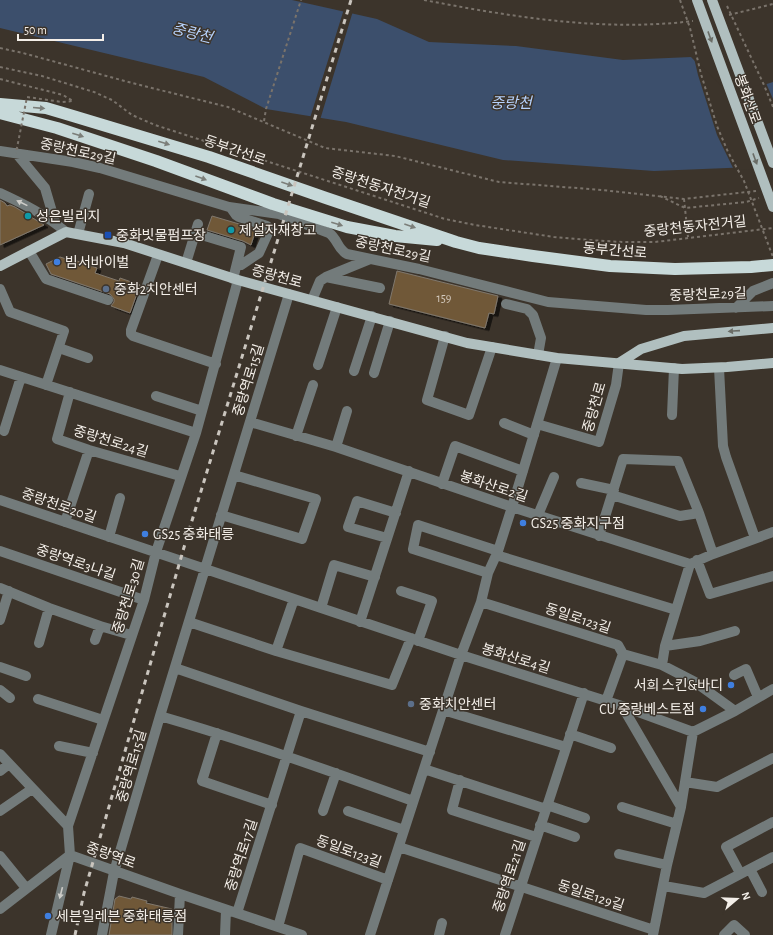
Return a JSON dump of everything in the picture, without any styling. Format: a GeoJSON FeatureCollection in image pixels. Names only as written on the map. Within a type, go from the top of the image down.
{"type":"FeatureCollection","features":[{"type":"Feature","properties":{"kind":"highway","name":"동부간선로"},"geometry":{"type":"LineString","coordinates":[[0,104],[46,108],[209,156],[456,242],[479,248],[610,266],[675,269],[773,265]]}},
{"type":"Feature","properties":{"kind":"highway","name":"동부간선로"},"geometry":{"type":"LineString","coordinates":[[0,112],[57,128],[156,161],[274,204],[347,227],[395,236],[456,242]]}},
{"type":"Feature","properties":{"kind":"main road","name":"봉화산로"},"geometry":{"type":"LineString","coordinates":[[697,0],[773,207]]}},
{"type":"Feature","properties":{"kind":"main road","name":"봉화산로"},"geometry":{"type":"LineString","coordinates":[[712,0],[773,163]]}},
{"type":"Feature","properties":{"kind":"main road","name":"중랑천로"},"geometry":{"type":"LineString","coordinates":[[66,232],[124,243],[236,279],[467,343],[557,358],[674,368],[719,368],[773,363]]}},
{"type":"Feature","properties":{"kind":"main road"},"geometry":{"type":"LineString","coordinates":[[0,266],[66,232]]}},
{"type":"Feature","properties":{"kind":"main road"},"geometry":{"type":"LineString","coordinates":[[619,363],[641,349],[679,338],[713,333],[773,328]]}},
{"type":"Feature","properties":{"kind":"street","name":"중랑천로29길"},"geometry":{"type":"LineString","coordinates":[[0,151],[73,162],[100,168],[231,208],[279,214],[329,233],[334,237],[340,250],[344,253],[419,269],[548,302],[646,310],[773,306]]}},
{"type":"Feature","properties":{"kind":"street"},"geometry":{"type":"LineString","coordinates":[[16,153],[45,188],[55,222]]}},
{"type":"Feature","properties":{"kind":"street"},"geometry":{"type":"LineString","coordinates":[[0,193],[24,204],[55,222],[66,232]]}},
{"type":"Feature","properties":{"kind":"street"},"geometry":{"type":"LineString","coordinates":[[78,234],[89,194]]}},
{"type":"Feature","properties":{"kind":"street"},"geometry":{"type":"LineString","coordinates":[[231,208],[239,217],[267,226],[269,231],[259,253],[241,265]]}},
{"type":"Feature","properties":{"kind":"street","name":"중랑천로30길"},"geometry":{"type":"LineString","coordinates":[[51,935],[70,856],[68,826],[144,600],[156,552],[180,476],[196,433],[216,364],[236,279],[241,247],[197,228],[186,263]]}},
{"type":"Feature","properties":{"kind":"street"},"geometry":{"type":"LineString","coordinates":[[29,251],[46,279],[108,300]]}},
{"type":"Feature","properties":{"kind":"street"},"geometry":{"type":"LineString","coordinates":[[158,255],[131,330],[131,334],[133,336],[216,364]]}},
{"type":"Feature","properties":{"kind":"street"},"geometry":{"type":"LineString","coordinates":[[312,300],[320,281],[326,277],[370,259]]}},
{"type":"Feature","properties":{"kind":"street"},"geometry":{"type":"LineString","coordinates":[[326,277],[380,288]]}},
{"type":"Feature","properties":{"kind":"street"},"geometry":{"type":"LineString","coordinates":[[736,308],[753,291],[773,283]]}},
{"type":"Feature","properties":{"kind":"street"},"geometry":{"type":"LineString","coordinates":[[0,289],[10,312],[64,331],[46,385]]}},
{"type":"Feature","properties":{"kind":"street","name":"중랑역로15길"},"geometry":{"type":"LineString","coordinates":[[102,935],[114,872],[289,294]]}},
{"type":"Feature","properties":{"kind":"street"},"geometry":{"type":"LineString","coordinates":[[506,304],[527,309],[533,315],[541,338],[538,355]]}},
{"type":"Feature","properties":{"kind":"street"},"geometry":{"type":"LineString","coordinates":[[318,366],[337,307]]}},
{"type":"Feature","properties":{"kind":"street"},"geometry":{"type":"LineString","coordinates":[[354,371],[372,316]]}},
{"type":"Feature","properties":{"kind":"street"},"geometry":{"type":"LineString","coordinates":[[374,374],[390,321]]}},
{"type":"Feature","properties":{"kind":"street"},"geometry":{"type":"LineString","coordinates":[[445,336],[427,400],[469,414],[492,347]]}},
{"type":"Feature","properties":{"kind":"street"},"geometry":{"type":"LineString","coordinates":[[58,348],[88,358]]}},
{"type":"Feature","properties":{"kind":"street","name":"동일로123길"},"geometry":{"type":"LineString","coordinates":[[370,935],[461,655],[481,602],[488,573],[497,553],[524,471],[557,358]]}},
{"type":"Feature","properties":{"kind":"street","name":"중랑천로"},"geometry":{"type":"LineString","coordinates":[[537,424],[599,442],[616,385],[619,363]]}},
{"type":"Feature","properties":{"kind":"street"},"geometry":{"type":"LineString","coordinates":[[672,415],[674,368]]}},
{"type":"Feature","properties":{"kind":"street"},"geometry":{"type":"LineString","coordinates":[[719,368],[723,446],[755,538]]}},
{"type":"Feature","properties":{"kind":"street"},"geometry":{"type":"LineString","coordinates":[[0,370],[196,433]]}},
{"type":"Feature","properties":{"kind":"street"},"geometry":{"type":"LineString","coordinates":[[4,431],[21,377]]}},
{"type":"Feature","properties":{"kind":"street"},"geometry":{"type":"LineString","coordinates":[[296,436],[313,385]]}},
{"type":"Feature","properties":{"kind":"street","name":"중랑천로24길"},"geometry":{"type":"LineString","coordinates":[[70,392],[57,439],[89,450],[180,476]]}},
{"type":"Feature","properties":{"kind":"street"},"geometry":{"type":"LineString","coordinates":[[156,396],[202,411]]}},
{"type":"Feature","properties":{"kind":"street"},"geometry":{"type":"LineString","coordinates":[[336,448],[347,411]]}},
{"type":"Feature","properties":{"kind":"street","name":"봉화산로2길"},"geometry":{"type":"LineString","coordinates":[[250,422],[409,471],[442,484],[598,536],[694,562]]}},
{"type":"Feature","properties":{"kind":"street"},"geometry":{"type":"LineString","coordinates":[[504,423],[534,435]]}},
{"type":"Feature","properties":{"kind":"street","name":"봉화산로2길"},"geometry":{"type":"LineString","coordinates":[[442,484],[455,446],[524,471]]}},
{"type":"Feature","properties":{"kind":"street"},"geometry":{"type":"LineString","coordinates":[[65,522],[89,450]]}},
{"type":"Feature","properties":{"kind":"street"},"geometry":{"type":"LineString","coordinates":[[598,536],[624,459],[678,461],[699,513],[713,554]]}},
{"type":"Feature","properties":{"kind":"street"},"geometry":{"type":"LineString","coordinates":[[360,622],[409,471]]}},
{"type":"Feature","properties":{"kind":"street"},"geometry":{"type":"LineString","coordinates":[[221,516],[302,539],[316,499],[234,475]]}},
{"type":"Feature","properties":{"kind":"street","name":"봉화산로2길"},"geometry":{"type":"LineString","coordinates":[[538,515],[554,477]]}},
{"type":"Feature","properties":{"kind":"street"},"geometry":{"type":"LineString","coordinates":[[581,483],[680,516],[699,513]]}},
{"type":"Feature","properties":{"kind":"street","name":"중랑천로20길"},"geometry":{"type":"LineString","coordinates":[[108,537],[120,498]]}},
{"type":"Feature","properties":{"kind":"street","name":"중랑천로20길"},"geometry":{"type":"LineString","coordinates":[[0,500],[205,569]]}},
{"type":"Feature","properties":{"kind":"street"},"geometry":{"type":"LineString","coordinates":[[387,538],[348,527],[357,501],[396,513]]}},
{"type":"Feature","properties":{"kind":"street"},"geometry":{"type":"LineString","coordinates":[[488,573],[413,549],[418,525],[497,553],[676,610]]}},
{"type":"Feature","properties":{"kind":"street"},"geometry":{"type":"LineString","coordinates":[[735,711],[695,682],[662,665],[665,646],[676,610],[694,562],[773,532]]}},
{"type":"Feature","properties":{"kind":"street","name":"중랑역로3나길"},"geometry":{"type":"LineString","coordinates":[[0,551],[144,600]]}},
{"type":"Feature","properties":{"kind":"street"},"geometry":{"type":"LineString","coordinates":[[694,562],[710,594],[773,576]]}},
{"type":"Feature","properties":{"kind":"street"},"geometry":{"type":"LineString","coordinates":[[321,608],[334,566],[375,577]]}},
{"type":"Feature","properties":{"kind":"street","name":"봉화산로4길"},"geometry":{"type":"LineString","coordinates":[[205,569],[360,622],[622,706],[693,732]]}},
{"type":"Feature","properties":{"kind":"street"},"geometry":{"type":"LineString","coordinates":[[0,620],[4,589],[49,608],[131,635]]}},
{"type":"Feature","properties":{"kind":"street"},"geometry":{"type":"LineString","coordinates":[[189,622],[276,651],[392,685],[432,601],[401,591]]}},
{"type":"Feature","properties":{"kind":"street"},"geometry":{"type":"LineString","coordinates":[[276,651],[294,599]]}},
{"type":"Feature","properties":{"kind":"street","name":"동일로123길"},"geometry":{"type":"LineString","coordinates":[[481,602],[618,645],[623,654],[662,665]]}},
{"type":"Feature","properties":{"kind":"street"},"geometry":{"type":"LineString","coordinates":[[39,643],[49,608]]}},
{"type":"Feature","properties":{"kind":"street"},"geometry":{"type":"LineString","coordinates":[[94,640],[100,626]]}},
{"type":"Feature","properties":{"kind":"street"},"geometry":{"type":"LineString","coordinates":[[665,646],[700,641],[735,631]]}},
{"type":"Feature","properties":{"kind":"street"},"geometry":{"type":"LineString","coordinates":[[606,701],[623,654]]}},
{"type":"Feature","properties":{"kind":"street"},"geometry":{"type":"LineString","coordinates":[[0,667],[26,676]]}},
{"type":"Feature","properties":{"kind":"street"},"geometry":{"type":"LineString","coordinates":[[175,668],[301,711],[430,752]]}},
{"type":"Feature","properties":{"kind":"street"},"geometry":{"type":"LineString","coordinates":[[734,675],[746,669],[758,697]]}},
{"type":"Feature","properties":{"kind":"street"},"geometry":{"type":"LineString","coordinates":[[693,732],[735,711],[773,689]]}},
{"type":"Feature","properties":{"kind":"street"},"geometry":{"type":"LineString","coordinates":[[0,690],[10,698]]}},
{"type":"Feature","properties":{"kind":"street","name":"중랑역로21길"},"geometry":{"type":"LineString","coordinates":[[504,935],[584,694]]}},
{"type":"Feature","properties":{"kind":"street"},"geometry":{"type":"LineString","coordinates":[[38,699],[103,720]]}},
{"type":"Feature","properties":{"kind":"street"},"geometry":{"type":"LineString","coordinates":[[622,706],[681,807]]}},
{"type":"Feature","properties":{"kind":"street"},"geometry":{"type":"LineString","coordinates":[[443,710],[566,747]]}},
{"type":"Feature","properties":{"kind":"street","name":"중랑역로17길"},"geometry":{"type":"LineString","coordinates":[[236,913],[301,711]]}},
{"type":"Feature","properties":{"kind":"street"},"geometry":{"type":"LineString","coordinates":[[160,716],[286,756],[413,801]]}},
{"type":"Feature","properties":{"kind":"street","name":"동일로129길"},"geometry":{"type":"LineString","coordinates":[[520,887],[653,933],[664,886],[667,865],[678,824],[693,732]]}},
{"type":"Feature","properties":{"kind":"street","name":"중랑역로17길"},"geometry":{"type":"LineString","coordinates":[[217,733],[202,781],[272,805]]}},
{"type":"Feature","properties":{"kind":"street"},"geometry":{"type":"LineString","coordinates":[[570,734],[611,748]]}},
{"type":"Feature","properties":{"kind":"street"},"geometry":{"type":"LineString","coordinates":[[59,746],[93,753]]}},
{"type":"Feature","properties":{"kind":"street"},"geometry":{"type":"LineString","coordinates":[[0,754],[68,826]]}},
{"type":"Feature","properties":{"kind":"street"},"geometry":{"type":"LineString","coordinates":[[686,782],[717,788],[773,758]]}},
{"type":"Feature","properties":{"kind":"street"},"geometry":{"type":"LineString","coordinates":[[0,771],[9,764]]}},
{"type":"Feature","properties":{"kind":"street"},"geometry":{"type":"LineString","coordinates":[[424,769],[584,818]]}},
{"type":"Feature","properties":{"kind":"street","name":"동일로123길"},"geometry":{"type":"LineString","coordinates":[[323,811],[336,773]]}},
{"type":"Feature","properties":{"kind":"street"},"geometry":{"type":"LineString","coordinates":[[460,780],[452,810],[536,837]]}},
{"type":"Feature","properties":{"kind":"street"},"geometry":{"type":"LineString","coordinates":[[0,811],[32,789]]}},
{"type":"Feature","properties":{"kind":"street"},"geometry":{"type":"LineString","coordinates":[[622,807],[678,824]]}},
{"type":"Feature","properties":{"kind":"street"},"geometry":{"type":"LineString","coordinates":[[348,810],[404,830]]}},
{"type":"Feature","properties":{"kind":"street"},"geometry":{"type":"LineString","coordinates":[[740,873],[726,847],[773,822]]}},
{"type":"Feature","properties":{"kind":"street","name":"중랑역로21길"},"geometry":{"type":"LineString","coordinates":[[540,825],[575,837]]}},
{"type":"Feature","properties":{"kind":"street","name":"동일로123길"},"geometry":{"type":"LineString","coordinates":[[399,847],[520,887]]}},
{"type":"Feature","properties":{"kind":"street","name":"동일로123길"},"geometry":{"type":"LineString","coordinates":[[278,927],[300,848],[388,880]]}},
{"type":"Feature","properties":{"kind":"street"},"geometry":{"type":"LineString","coordinates":[[619,854],[667,865]]}},
{"type":"Feature","properties":{"kind":"street"},"geometry":{"type":"LineString","coordinates":[[0,856],[26,888]]}},
{"type":"Feature","properties":{"kind":"street","name":"중랑역로"},"geometry":{"type":"LineString","coordinates":[[0,909],[70,856],[302,935]]}},
{"type":"Feature","properties":{"kind":"street"},"geometry":{"type":"LineString","coordinates":[[664,886],[704,893],[773,857]]}},
{"type":"Feature","properties":{"kind":"street"},"geometry":{"type":"LineString","coordinates":[[750,869],[762,892]]}},
{"type":"Feature","properties":{"kind":"street"},"geometry":{"type":"LineString","coordinates":[[178,935],[180,894]]}},
{"type":"Feature","properties":{"kind":"street"},"geometry":{"type":"LineString","coordinates":[[225,935],[226,910]]}},
{"type":"Feature","properties":{"kind":"street"},"geometry":{"type":"LineString","coordinates":[[439,935],[442,924]]}},
{"type":"Feature","properties":{"kind":"street"},"geometry":{"type":"LineString","coordinates":[[724,935],[734,925],[745,935]]}},
{"type":"Feature","properties":{"kind":"path"},"geometry":{"type":"LineString","coordinates":[[264,121],[266,108],[301,0]]}},
{"type":"Feature","properties":{"kind":"path"},"geometry":{"type":"LineString","coordinates":[[424,0],[523,18],[598,25],[675,23],[698,20]]}},
{"type":"Feature","properties":{"kind":"path"},"geometry":{"type":"LineString","coordinates":[[680,0],[690,28],[701,74],[717,126],[728,152],[744,181],[773,257]]}},
{"type":"Feature","properties":{"kind":"path"},"geometry":{"type":"LineString","coordinates":[[724,0],[773,107]]}},
{"type":"Feature","properties":{"kind":"path"},"geometry":{"type":"LineString","coordinates":[[722,16],[773,4]]}},
{"type":"Feature","properties":{"kind":"path"},"geometry":{"type":"LineString","coordinates":[[0,48],[228,107],[325,148],[394,156],[499,182],[684,198],[758,191]]}},
{"type":"Feature","properties":{"kind":"path","name":"중랑천동자전거길"},"geometry":{"type":"LineString","coordinates":[[0,67],[42,76],[94,92],[112,100],[132,114],[155,125],[445,219],[481,226],[589,240],[655,242],[773,228]]}},
{"type":"Feature","properties":{"kind":"path"},"geometry":{"type":"LineString","coordinates":[[0,79],[63,95],[73,101],[62,102],[27,97],[16,153]]}},
{"type":"Feature","properties":{"kind":"path"},"geometry":{"type":"LineString","coordinates":[[657,195],[685,208],[746,202],[759,198]]}},
{"type":"Feature","properties":{"kind":"path"},"geometry":{"type":"LineString","coordinates":[[684,198],[688,237]]}},
{"type":"Feature","properties":{"kind":"water","name":"중랑천"},"geometry":{"type":"Polygon","coordinates":[[[0,0],[292,0],[377,19],[429,42],[516,46],[623,60],[691,57],[729,96],[773,82],[773,166],[654,171],[503,160],[346,122],[266,109],[204,77],[0,28],[0,0]]]}},
{"type":"Feature","properties":{"kind":"pier"},"geometry":{"type":"Polygon","coordinates":[[[344,9],[353,11],[320,120],[310,118],[344,9]]]}},
{"type":"Feature","properties":{"kind":"pier"},"geometry":{"type":"Polygon","coordinates":[[[694,58],[729,94],[766,83],[773,99],[773,168],[734,170],[717,135],[694,58]]]}},
{"type":"Feature","properties":{"kind":"building"},"geometry":{"type":"Polygon","coordinates":[[[0,200],[7,206],[10,205],[15,207],[44,225],[0,245],[0,200]]]}},
{"type":"Feature","properties":{"kind":"building","name":"제설자재창고"},"geometry":{"type":"Polygon","coordinates":[[[212,216],[256,229],[251,245],[243,241],[207,230],[212,216]]]}},
{"type":"Feature","properties":{"kind":"building"},"geometry":{"type":"Polygon","coordinates":[[[60,257],[97,268],[95,273],[119,281],[120,278],[140,285],[130,313],[111,306],[114,299],[110,294],[51,274],[46,264],[60,257]]]}},
{"type":"Feature","properties":{"kind":"building"},"geometry":{"type":"Polygon","coordinates":[[[397,271],[498,296],[494,314],[489,313],[485,328],[389,304],[397,271]]]}},
{"type":"Feature","properties":{"kind":"building"},"geometry":{"type":"Polygon","coordinates":[[[119,896],[131,899],[132,897],[147,901],[146,903],[172,909],[172,935],[109,935],[115,899],[119,896]]]}},
{"type":"Feature","properties":{"kind":"railway"},"geometry":{"type":"LineString","coordinates":[[75,935],[84,893],[187,537],[351,0]]}},
{"type":"Feature","properties":{"kind":"place","name":"성은빌리지"},"geometry":{"type":"Point","coordinates":[28,216]}},
{"type":"Feature","properties":{"kind":"place","name":"제설자재창고"},"geometry":{"type":"Point","coordinates":[231,230]}},
{"type":"Feature","properties":{"kind":"place","name":"중화빗물펌프장"},"geometry":{"type":"Point","coordinates":[108,235]}},
{"type":"Feature","properties":{"kind":"place","name":"빔서바이벌"},"geometry":{"type":"Point","coordinates":[57,262]}},
{"type":"Feature","properties":{"kind":"place","name":"중화2치안센터"},"geometry":{"type":"Point","coordinates":[106,289]}},
{"type":"Feature","properties":{"kind":"place","name":"GS25 중화지구점"},"geometry":{"type":"Point","coordinates":[523,523]}},
{"type":"Feature","properties":{"kind":"place","name":"GS25 중화태릉"},"geometry":{"type":"Point","coordinates":[145,534]}},
{"type":"Feature","properties":{"kind":"place","name":"서희 스킨&바디"},"geometry":{"type":"Point","coordinates":[731,685]}},
{"type":"Feature","properties":{"kind":"place","name":"중화치안센터"},"geometry":{"type":"Point","coordinates":[411,704]}},
{"type":"Feature","properties":{"kind":"place","name":"CU 중랑베스트점"},"geometry":{"type":"Point","coordinates":[703,709]}},
{"type":"Feature","properties":{"kind":"place","name":"세븐일레븐 중화태릉점"},"geometry":{"type":"Point","coordinates":[48,916]}}]}
